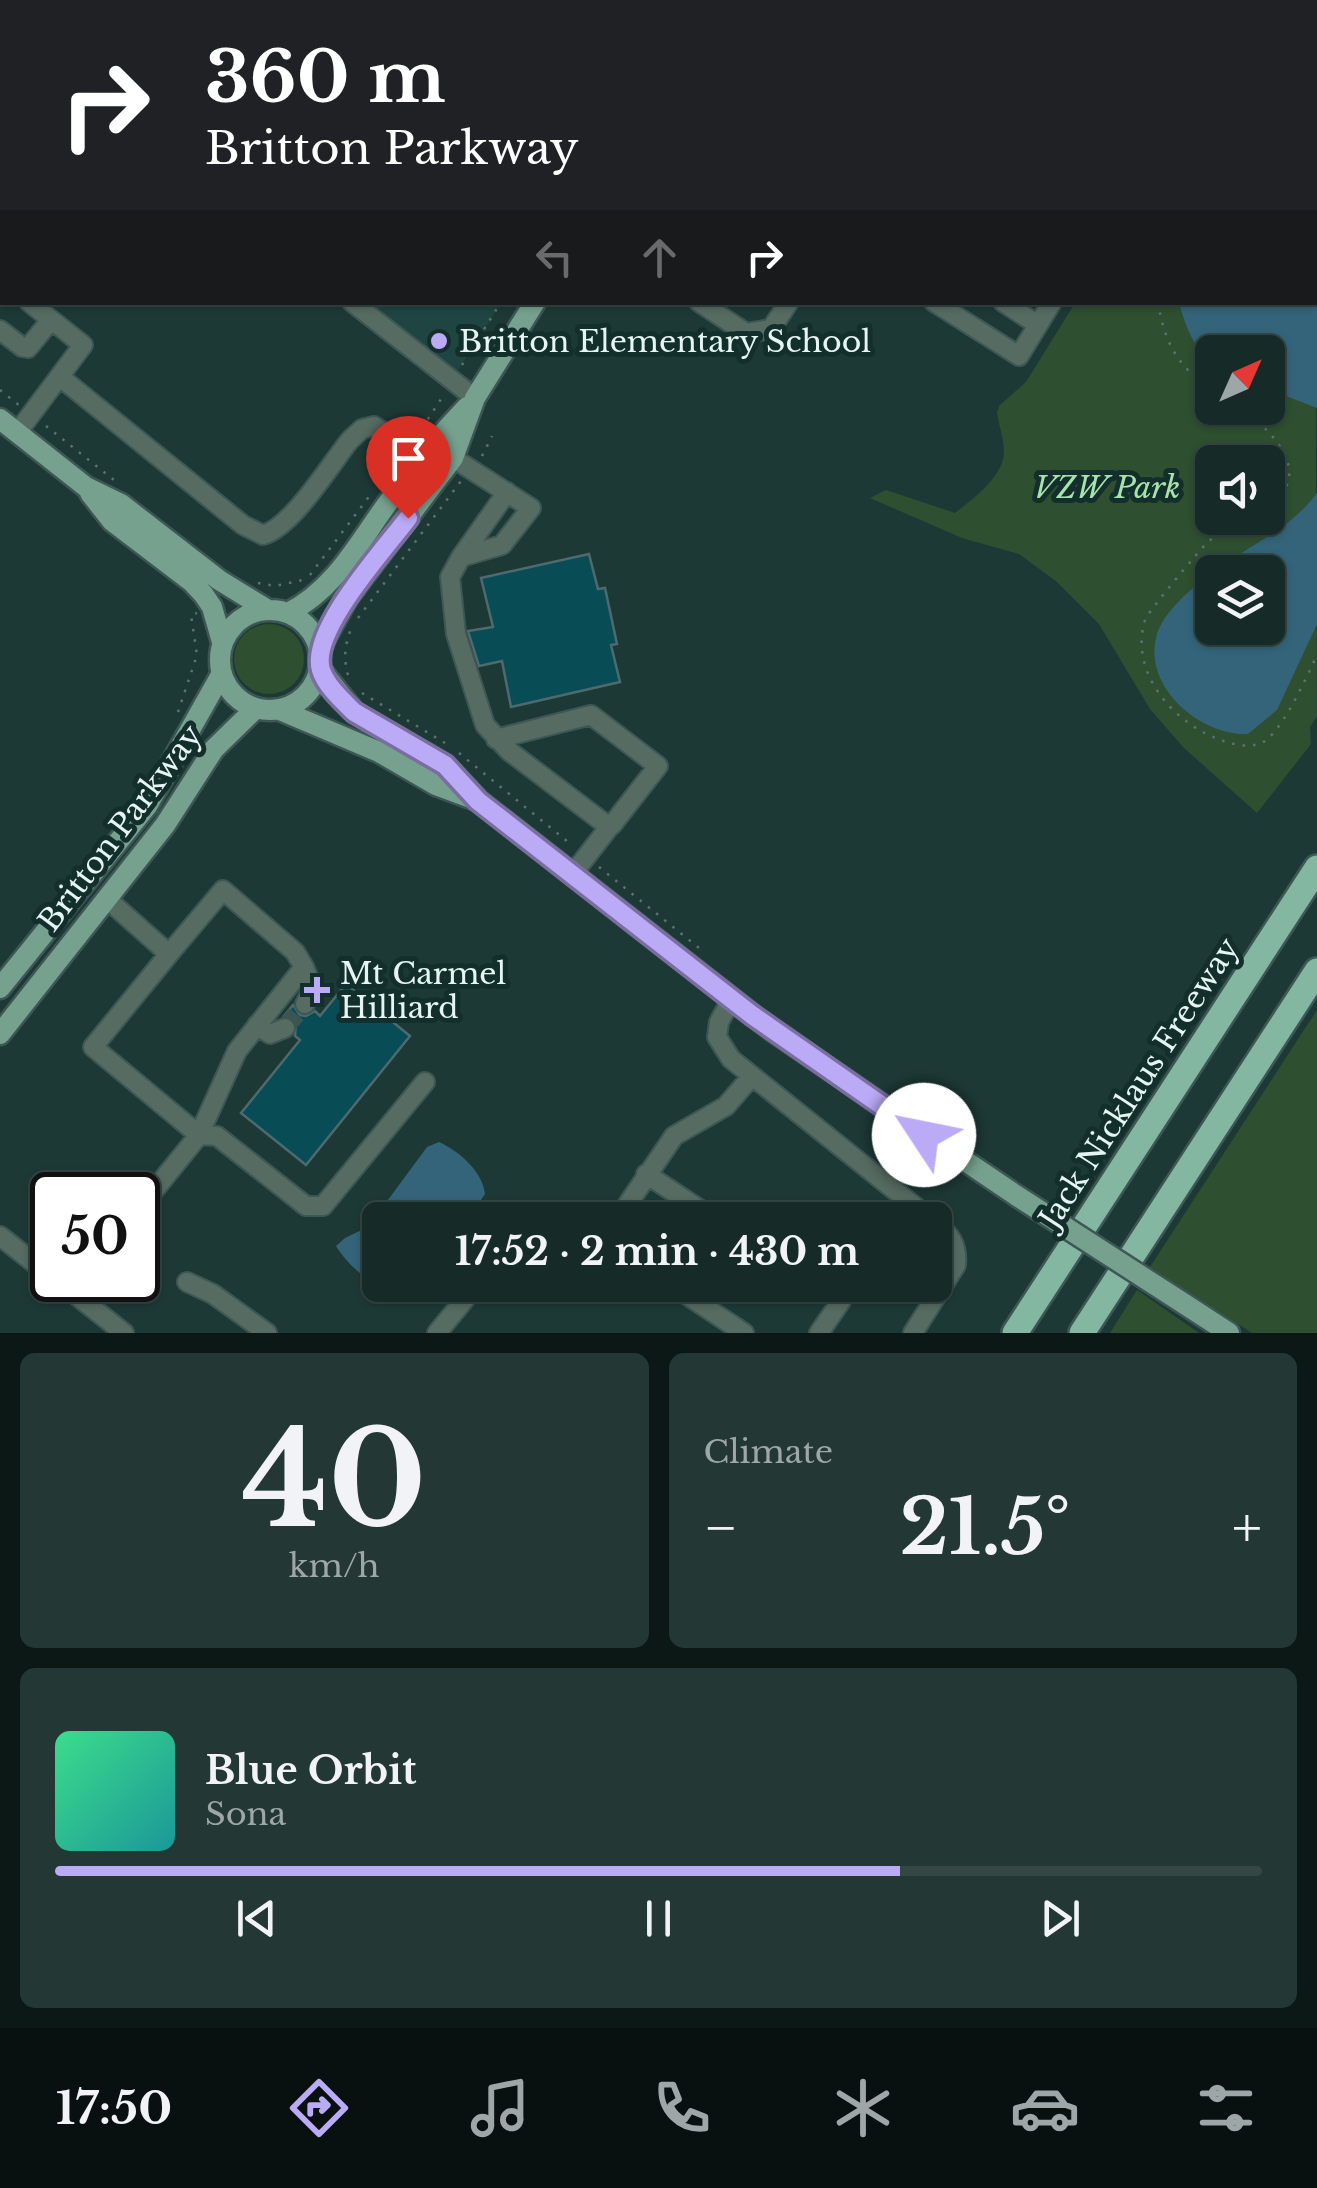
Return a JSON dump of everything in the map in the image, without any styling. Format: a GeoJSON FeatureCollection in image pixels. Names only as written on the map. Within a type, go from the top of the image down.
{"type":"FeatureCollection","features":[{"type":"Feature","properties":{"kind":"highway","name":"Jack Nicklaus Freeway"},"geometry":{"type":"LineString","coordinates":[[1015,1333],[1317,868]]}},
{"type":"Feature","properties":{"kind":"highway"},"geometry":{"type":"LineString","coordinates":[[1082,1333],[1317,971]]}},
{"type":"Feature","properties":{"kind":"main road"},"geometry":{"type":"LineString","coordinates":[[222,642],[240,619],[278,611],[314,596],[339,572],[422,457],[475,398],[533,305]]}},
{"type":"Feature","properties":{"kind":"main road"},"geometry":{"type":"LineString","coordinates":[[280,710],[311,691],[320,659],[348,597],[452,458],[475,398]]}},
{"type":"Feature","properties":{"kind":"main road"},"geometry":{"type":"LineString","coordinates":[[8,426],[86,487],[120,504],[219,580],[302,621],[313,634],[330,686],[354,712],[445,765],[478,801],[731,1000],[894,1115],[1229,1333]]}},
{"type":"Feature","properties":{"kind":"main road"},"geometry":{"type":"LineString","coordinates":[[86,487],[112,521],[204,595],[212,607],[222,642],[221,674],[228,690],[240,701],[255,709],[280,710],[379,752],[436,785],[478,801]]}},
{"type":"Feature","properties":{"kind":"main road","name":"Britton Parkway"},"geometry":{"type":"LineString","coordinates":[[0,988],[147,806],[221,674]]}},
{"type":"Feature","properties":{"kind":"main road","name":"Britton Parkway"},"geometry":{"type":"LineString","coordinates":[[0,1034],[165,825],[214,749],[255,709]]}},
{"type":"Feature","properties":{"kind":"street"},"geometry":{"type":"LineString","coordinates":[[8,426],[60,377],[83,346],[33,305]]}},
{"type":"Feature","properties":{"kind":"street"},"geometry":{"type":"LineString","coordinates":[[356,305],[475,398]]}},
{"type":"Feature","properties":{"kind":"street"},"geometry":{"type":"LineString","coordinates":[[704,305],[746,333],[770,329],[788,305]]}},
{"type":"Feature","properties":{"kind":"street"},"geometry":{"type":"LineString","coordinates":[[939,305],[1019,356],[1050,305]]}},
{"type":"Feature","properties":{"kind":"street"},"geometry":{"type":"LineString","coordinates":[[1008,305],[1038,325]]}},
{"type":"Feature","properties":{"kind":"street"},"geometry":{"type":"LineString","coordinates":[[0,330],[22,348],[28,348],[51,320]]}},
{"type":"Feature","properties":{"kind":"street"},"geometry":{"type":"LineString","coordinates":[[60,377],[243,525],[263,535],[286,522],[362,429],[374,426],[422,457]]}},
{"type":"Feature","properties":{"kind":"street"},"geometry":{"type":"LineString","coordinates":[[452,458],[531,509],[502,546],[461,557]]}},
{"type":"Feature","properties":{"kind":"street"},"geometry":{"type":"LineString","coordinates":[[508,492],[450,577],[456,634],[486,725],[496,739],[610,826]]}},
{"type":"Feature","properties":{"kind":"street"},"geometry":{"type":"LineString","coordinates":[[496,739],[591,715],[657,763],[572,874]]}},
{"type":"Feature","properties":{"kind":"street"},"geometry":{"type":"LineString","coordinates":[[306,1004],[313,989],[295,952],[223,890],[93,1047],[199,1135],[217,1136],[306,1206],[323,1206],[425,1082]]}},
{"type":"Feature","properties":{"kind":"street"},"geometry":{"type":"LineString","coordinates":[[107,899],[169,954]]}},
{"type":"Feature","properties":{"kind":"street"},"geometry":{"type":"LineString","coordinates":[[160,1183],[199,1135],[238,1051],[304,967]]}},
{"type":"Feature","properties":{"kind":"street"},"geometry":{"type":"LineString","coordinates":[[731,1000],[716,1037],[731,1060],[910,1202]]}},
{"type":"Feature","properties":{"kind":"street"},"geometry":{"type":"LineString","coordinates":[[257,1025],[270,1034],[284,1028]]}},
{"type":"Feature","properties":{"kind":"street"},"geometry":{"type":"LineString","coordinates":[[628,1202],[674,1136],[726,1106],[752,1076]]}},
{"type":"Feature","properties":{"kind":"street"},"geometry":{"type":"LineString","coordinates":[[646,1174],[689,1202]]}},
{"type":"Feature","properties":{"kind":"street"},"geometry":{"type":"LineString","coordinates":[[0,1236],[30,1257]]}},
{"type":"Feature","properties":{"kind":"street"},"geometry":{"type":"LineString","coordinates":[[952,1238],[958,1253],[952,1271]]}},
{"type":"Feature","properties":{"kind":"street"},"geometry":{"type":"LineString","coordinates":[[187,1282],[213,1294],[267,1333]]}},
{"type":"Feature","properties":{"kind":"street"},"geometry":{"type":"LineString","coordinates":[[88,1302],[124,1333]]}},
{"type":"Feature","properties":{"kind":"street"},"geometry":{"type":"LineString","coordinates":[[437,1333],[463,1302]]}},
{"type":"Feature","properties":{"kind":"street"},"geometry":{"type":"LineString","coordinates":[[698,1302],[744,1333]]}},
{"type":"Feature","properties":{"kind":"street"},"geometry":{"type":"LineString","coordinates":[[820,1333],[839,1302]]}},
{"type":"Feature","properties":{"kind":"street"},"geometry":{"type":"LineString","coordinates":[[913,1333],[933,1302]]}},
{"type":"Feature","properties":{"kind":"path"},"geometry":{"type":"LineString","coordinates":[[1159,305],[1165,333],[1178,361],[1195,379]]}},
{"type":"Feature","properties":{"kind":"path"},"geometry":{"type":"LineString","coordinates":[[1263,425],[1278,445]]}},
{"type":"Feature","properties":{"kind":"path"},"geometry":{"type":"LineString","coordinates":[[1285,458],[1285,489]]}},
{"type":"Feature","properties":{"kind":"path"},"geometry":{"type":"LineString","coordinates":[[1220,535],[1208,542],[1149,612],[1143,644],[1159,692],[1178,717],[1210,736],[1236,744],[1260,744],[1274,731],[1317,655]]}},
{"type":"Feature","properties":{"kind":"path"},"geometry":{"type":"LineString","coordinates":[[175,722],[197,655],[191,615]]}},
{"type":"Feature","properties":{"kind":"shaded area","name":"Britton Elementary School"},"geometry":{"type":"Polygon","coordinates":[[[355,305],[500,305],[452,380],[355,305]]]}},
{"type":"Feature","properties":{"kind":"shaded area"},"geometry":{"type":"Polygon","coordinates":[[[1180,305],[1317,305],[1317,408],[1285,396],[1285,335],[1195,335],[1195,344],[1180,305]]]}},
{"type":"Feature","properties":{"kind":"shaded area"},"geometry":{"type":"Polygon","coordinates":[[[1317,493],[1317,624],[1277,710],[1248,734],[1213,727],[1180,706],[1159,675],[1155,657],[1159,629],[1195,587],[1195,645],[1285,645],[1285,555],[1239,555],[1270,535],[1285,535],[1285,525],[1317,493]]]}},
{"type":"Feature","properties":{"kind":"shaded area"},"geometry":{"type":"Polygon","coordinates":[[[439,1142],[469,1163],[485,1194],[479,1202],[386,1202],[427,1147],[439,1142]]]}},
{"type":"Feature","properties":{"kind":"shaded area"},"geometry":{"type":"Polygon","coordinates":[[[362,1230],[362,1274],[336,1246],[362,1230]]]}},
{"type":"Feature","properties":{"kind":"green space","name":"VZW Park"},"geometry":{"type":"Polygon","coordinates":[[[1074,305],[1315,305],[1317,716],[1310,727],[1311,744],[1257,813],[1184,748],[1150,709],[1099,624],[1057,582],[1019,554],[962,538],[870,498],[886,490],[955,513],[993,478],[1003,461],[999,406],[1026,382],[1074,305]]]}},
{"type":"Feature","properties":{"kind":"green space"},"geometry":{"type":"Polygon","coordinates":[[[269,624],[294,634],[304,659],[294,684],[269,694],[244,684],[234,659],[244,634],[269,624]]]}},
{"type":"Feature","properties":{"kind":"green space"},"geometry":{"type":"Polygon","coordinates":[[[1317,1010],[1317,1333],[1252,1333],[1150,1267],[1317,1010]]]}},
{"type":"Feature","properties":{"kind":"green space"},"geometry":{"type":"Polygon","coordinates":[[[1137,1290],[1199,1333],[1110,1333],[1137,1290]]]}},
{"type":"Feature","properties":{"kind":"building"},"geometry":{"type":"Polygon","coordinates":[[[589,554],[598,589],[605,588],[617,644],[611,645],[620,682],[511,707],[502,661],[479,666],[468,631],[493,627],[481,578],[589,554]]]}},
{"type":"Feature","properties":{"kind":"building"},"geometry":{"type":"Polygon","coordinates":[[[346,984],[410,1036],[306,1165],[241,1113],[300,1040],[295,1036],[296,1022],[284,1016],[293,1005],[300,1015],[315,1011],[320,1016],[346,984]]]}},
{"type":"Feature","properties":{"kind":"tunnel"},"geometry":{"type":"LineString","coordinates":[[285,1028],[305,1004]]}},
{"type":"Feature","properties":{"kind":"place","name":"Britton Elementary School"},"geometry":{"type":"Point","coordinates":[439,341]}},
{"type":"Feature","properties":{"kind":"place","name":"Mt Carmel Hilliard"},"geometry":{"type":"Point","coordinates":[317,990]}},
{"type":"Feature","properties":{"kind":"route"},"geometry":{"type":"LineString","coordinates":[[408,518],[348,597],[320,649],[320,668],[330,686],[354,712],[445,765],[478,801],[731,1000],[924,1135]]}}]}
